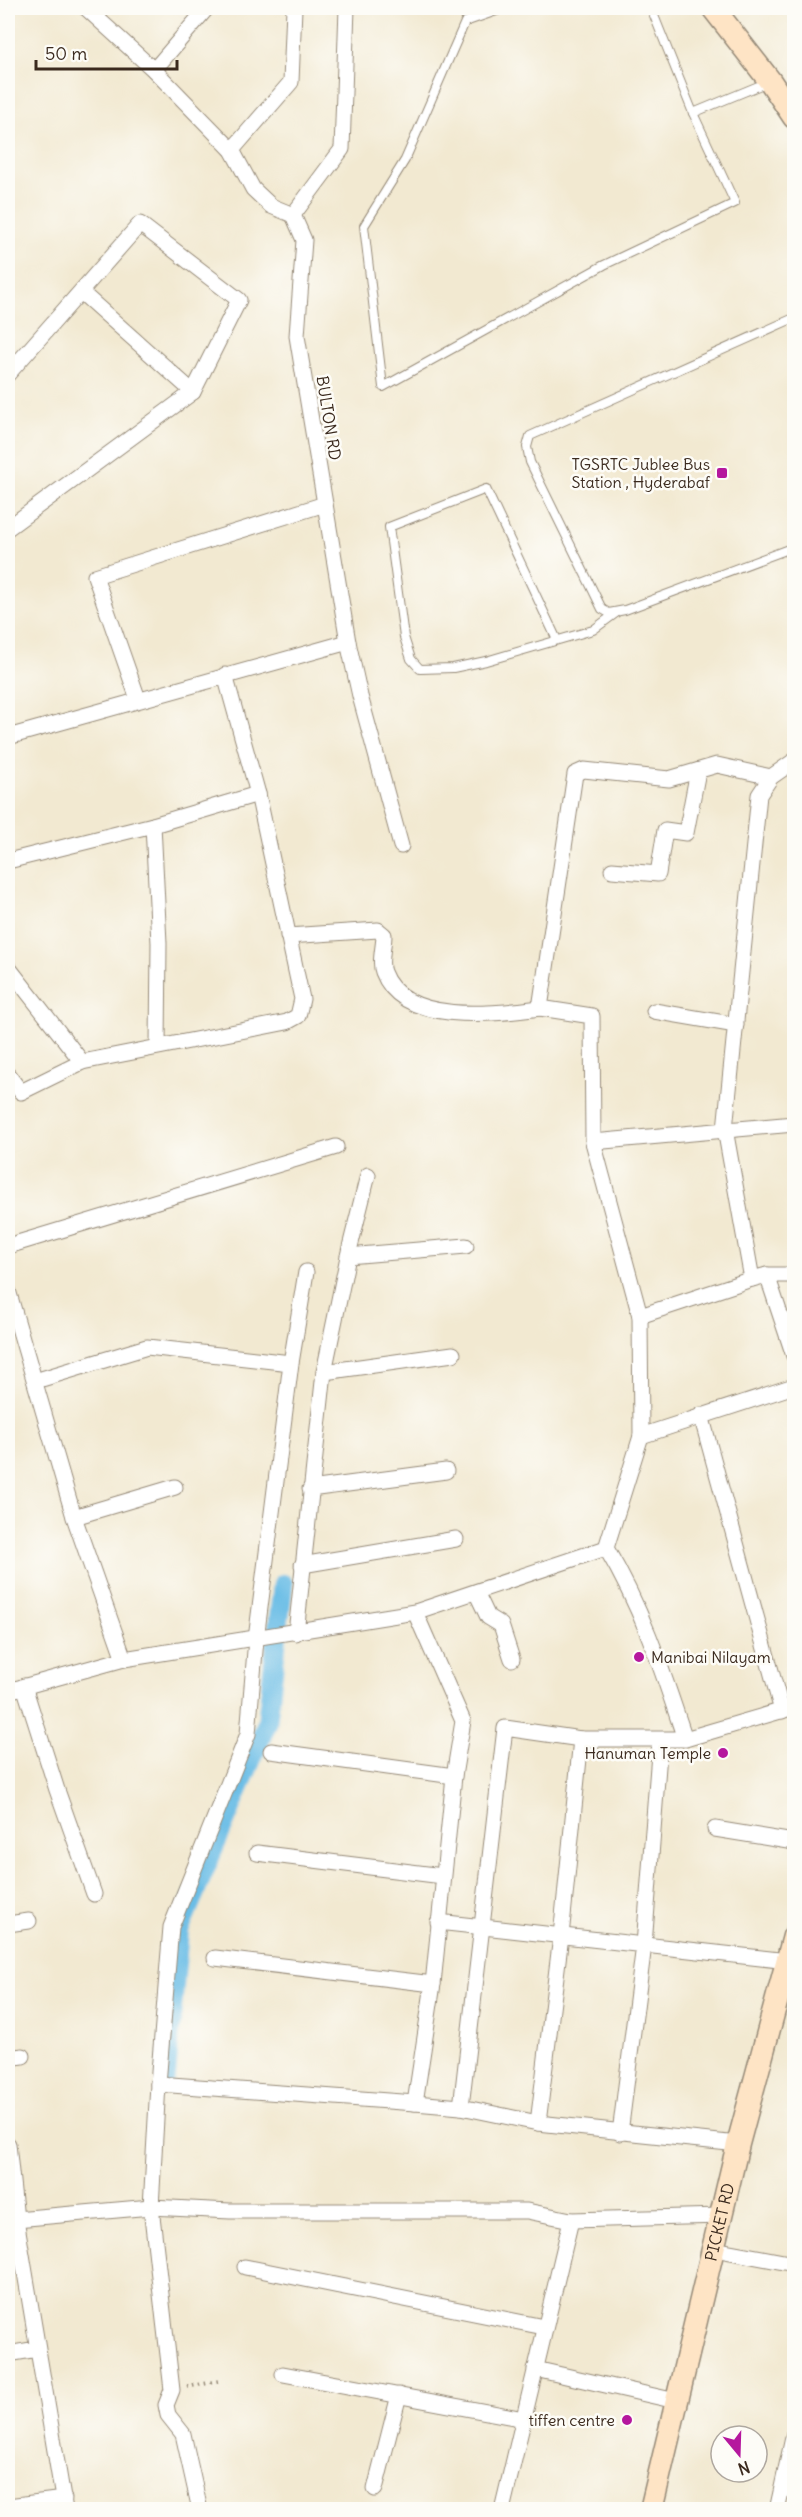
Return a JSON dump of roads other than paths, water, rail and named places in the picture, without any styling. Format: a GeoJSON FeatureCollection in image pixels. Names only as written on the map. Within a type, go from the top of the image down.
{"type":"FeatureCollection","features":[{"type":"Feature","properties":{"kind":"street"},"geometry":{"type":"LineString","coordinates":[[86,8],[154,70],[232,150],[254,189],[271,206],[293,215],[342,149],[346,8]]}},
{"type":"Feature","properties":{"kind":"street"},"geometry":{"type":"LineString","coordinates":[[154,70],[207,8]]}},
{"type":"Feature","properties":{"kind":"street"},"geometry":{"type":"LineString","coordinates":[[232,150],[291,82],[294,8]]}},
{"type":"Feature","properties":{"kind":"street"},"geometry":{"type":"LineString","coordinates":[[713,8],[795,117]]}},
{"type":"Feature","properties":{"kind":"street","name":"BULTON RD"},"geometry":{"type":"LineString","coordinates":[[293,215],[304,240],[297,336],[348,642],[360,696],[401,846]]}},
{"type":"Feature","properties":{"kind":"street"},"geometry":{"type":"LineString","coordinates":[[8,374],[140,224],[239,300],[193,392],[8,528]]}},
{"type":"Feature","properties":{"kind":"street"},"geometry":{"type":"LineString","coordinates":[[81,292],[193,392]]}},
{"type":"Feature","properties":{"kind":"street"},"geometry":{"type":"LineString","coordinates":[[138,699],[95,576],[325,504]]}},
{"type":"Feature","properties":{"kind":"street"},"geometry":{"type":"LineString","coordinates":[[8,737],[348,642]]}},
{"type":"Feature","properties":{"kind":"street"},"geometry":{"type":"LineString","coordinates":[[8,1076],[21,1092],[82,1062],[287,1022],[298,1016],[302,999],[258,794],[225,675]]}},
{"type":"Feature","properties":{"kind":"street"},"geometry":{"type":"LineString","coordinates":[[752,1279],[725,1129],[759,795],[771,777],[795,761]]}},
{"type":"Feature","properties":{"kind":"street"},"geometry":{"type":"LineString","coordinates":[[540,1008],[575,774],[584,770],[669,779],[717,765],[771,777]]}},
{"type":"Feature","properties":{"kind":"street"},"geometry":{"type":"LineString","coordinates":[[612,870],[658,874],[665,830],[686,833],[698,771]]}},
{"type":"Feature","properties":{"kind":"street"},"geometry":{"type":"LineString","coordinates":[[8,861],[153,825],[258,794]]}},
{"type":"Feature","properties":{"kind":"street"},"geometry":{"type":"LineString","coordinates":[[153,825],[159,943],[159,1046]]}},
{"type":"Feature","properties":{"kind":"street"},"geometry":{"type":"LineString","coordinates":[[288,936],[378,930],[384,935],[381,970],[398,995],[414,1004],[456,1013],[540,1008],[592,1016],[592,1142],[640,1316],[641,1436],[606,1548],[629,1586],[653,1641],[685,1739]]}},
{"type":"Feature","properties":{"kind":"street"},"geometry":{"type":"LineString","coordinates":[[8,967],[82,1062]]}},
{"type":"Feature","properties":{"kind":"street"},"geometry":{"type":"LineString","coordinates":[[654,1011],[736,1025]]}},
{"type":"Feature","properties":{"kind":"street"},"geometry":{"type":"LineString","coordinates":[[592,1142],[795,1124]]}},
{"type":"Feature","properties":{"kind":"street"},"geometry":{"type":"LineString","coordinates":[[8,1246],[336,1147]]}},
{"type":"Feature","properties":{"kind":"street"},"geometry":{"type":"LineString","coordinates":[[291,1634],[302,1565],[324,1372],[348,1256],[368,1175]]}},
{"type":"Feature","properties":{"kind":"street"},"geometry":{"type":"LineString","coordinates":[[348,1256],[466,1246]]}},
{"type":"Feature","properties":{"kind":"street"},"geometry":{"type":"LineString","coordinates":[[200,2510],[183,2434],[168,2415],[166,2405],[172,2391],[151,2207],[165,2084],[171,1927],[248,1734],[261,1639],[291,1363],[306,1272]]}},
{"type":"Feature","properties":{"kind":"street"},"geometry":{"type":"LineString","coordinates":[[640,1316],[767,1275],[795,1275]]}},
{"type":"Feature","properties":{"kind":"street"},"geometry":{"type":"LineString","coordinates":[[767,1275],[795,1356]]}},
{"type":"Feature","properties":{"kind":"street"},"geometry":{"type":"LineString","coordinates":[[8,1290],[74,1517],[124,1659]]}},
{"type":"Feature","properties":{"kind":"street"},"geometry":{"type":"LineString","coordinates":[[35,1381],[147,1347],[291,1363]]}},
{"type":"Feature","properties":{"kind":"street"},"geometry":{"type":"LineString","coordinates":[[324,1372],[453,1353]]}},
{"type":"Feature","properties":{"kind":"street"},"geometry":{"type":"LineString","coordinates":[[641,1436],[795,1386]]}},
{"type":"Feature","properties":{"kind":"street"},"geometry":{"type":"LineString","coordinates":[[461,2107],[505,1728],[581,1739],[660,1741],[685,1739],[788,1709],[701,1415]]}},
{"type":"Feature","properties":{"kind":"street"},"geometry":{"type":"LineString","coordinates":[[310,1489],[446,1471]]}},
{"type":"Feature","properties":{"kind":"street"},"geometry":{"type":"LineString","coordinates":[[74,1517],[175,1487]]}},
{"type":"Feature","properties":{"kind":"street"},"geometry":{"type":"LineString","coordinates":[[302,1565],[456,1539]]}},
{"type":"Feature","properties":{"kind":"street"},"geometry":{"type":"LineString","coordinates":[[8,1691],[124,1659],[261,1639],[415,1612],[606,1548]]}},
{"type":"Feature","properties":{"kind":"street"},"geometry":{"type":"LineString","coordinates":[[476,1592],[488,1617],[501,1625],[512,1659]]}},
{"type":"Feature","properties":{"kind":"street"},"geometry":{"type":"LineString","coordinates":[[415,1612],[463,1721],[454,1776],[433,1984],[415,2103]]}},
{"type":"Feature","properties":{"kind":"street"},"geometry":{"type":"LineString","coordinates":[[24,1686],[57,1790],[94,1894]]}},
{"type":"Feature","properties":{"kind":"street"},"geometry":{"type":"LineString","coordinates":[[538,2123],[561,1936],[581,1739]]}},
{"type":"Feature","properties":{"kind":"street"},"geometry":{"type":"LineString","coordinates":[[620,2133],[644,1945],[660,1741]]}},
{"type":"Feature","properties":{"kind":"street"},"geometry":{"type":"LineString","coordinates":[[271,1750],[454,1776]]}},
{"type":"Feature","properties":{"kind":"street"},"geometry":{"type":"LineString","coordinates":[[715,1829],[795,1842]]}},
{"type":"Feature","properties":{"kind":"street"},"geometry":{"type":"LineString","coordinates":[[257,1853],[443,1876]]}},
{"type":"Feature","properties":{"kind":"street"},"geometry":{"type":"LineString","coordinates":[[8,1924],[29,1921]]}},
{"type":"Feature","properties":{"kind":"street"},"geometry":{"type":"LineString","coordinates":[[438,1922],[788,1961]]}},
{"type":"Feature","properties":{"kind":"street","name":"PICKET RD"},"geometry":{"type":"LineString","coordinates":[[651,2510],[738,2144],[795,1936]]}},
{"type":"Feature","properties":{"kind":"street"},"geometry":{"type":"LineString","coordinates":[[215,1958],[433,1984]]}},
{"type":"Feature","properties":{"kind":"street"},"geometry":{"type":"LineString","coordinates":[[8,2058],[23,2056]]}},
{"type":"Feature","properties":{"kind":"street"},"geometry":{"type":"LineString","coordinates":[[165,2084],[461,2107],[538,2123],[738,2144]]}},
{"type":"Feature","properties":{"kind":"street"},"geometry":{"type":"LineString","coordinates":[[8,2144],[15,2212],[64,2504],[8,2506]]}},
{"type":"Feature","properties":{"kind":"street"},"geometry":{"type":"LineString","coordinates":[[15,2212],[151,2207],[230,2211],[527,2211],[571,2220],[722,2216]]}},
{"type":"Feature","properties":{"kind":"street"},"geometry":{"type":"LineString","coordinates":[[502,2510],[571,2220]]}},
{"type":"Feature","properties":{"kind":"street"},"geometry":{"type":"LineString","coordinates":[[714,2249],[795,2264]]}},
{"type":"Feature","properties":{"kind":"street"},"geometry":{"type":"LineString","coordinates":[[245,2267],[544,2327]]}},
{"type":"Feature","properties":{"kind":"street"},"geometry":{"type":"LineString","coordinates":[[8,2354],[37,2349]]}},
{"type":"Feature","properties":{"kind":"street"},"geometry":{"type":"LineString","coordinates":[[536,2368],[676,2402]]}},
{"type":"Feature","properties":{"kind":"street"},"geometry":{"type":"LineString","coordinates":[[284,2373],[524,2419]]}},
{"type":"Feature","properties":{"kind":"street"},"geometry":{"type":"LineString","coordinates":[[375,2489],[399,2395]]}},
{"type":"Feature","properties":{"kind":"street"},"geometry":{"type":"LineString","coordinates":[[777,2510],[795,2433]]}},
{"type":"Feature","properties":{"kind":"lane"},"geometry":{"type":"LineString","coordinates":[[505,8],[465,22],[405,160],[364,226],[382,387],[604,265],[735,202],[693,113],[651,8]]}},
{"type":"Feature","properties":{"kind":"lane"},"geometry":{"type":"LineString","coordinates":[[693,113],[770,81]]}},
{"type":"Feature","properties":{"kind":"lane"},"geometry":{"type":"LineString","coordinates":[[795,318],[530,436],[527,447],[530,462],[597,599],[602,609],[609,613],[618,612],[795,547]]}},
{"type":"Feature","properties":{"kind":"lane"},"geometry":{"type":"LineString","coordinates":[[558,640],[486,489],[389,527],[404,637],[411,659],[420,669],[453,668],[486,662],[593,630],[618,612]]}},
{"type":"Feature","properties":{"kind":"waterway"},"geometry":{"type":"LineString","coordinates":[[166,2075],[179,1930],[267,1723],[283,1584]]}},
{"type":"Feature","properties":{"kind":"place","name":"TGSRTC Jublee Bus Station , Hyderabaf"},"geometry":{"type":"Point","coordinates":[722,473]}},
{"type":"Feature","properties":{"kind":"place","name":"Manibai Nilayam"},"geometry":{"type":"Point","coordinates":[639,1657]}},
{"type":"Feature","properties":{"kind":"place","name":"Hanuman Temple"},"geometry":{"type":"Point","coordinates":[723,1753]}},
{"type":"Feature","properties":{"kind":"place","name":"tiffen centre"},"geometry":{"type":"Point","coordinates":[627,2420]}}]}
